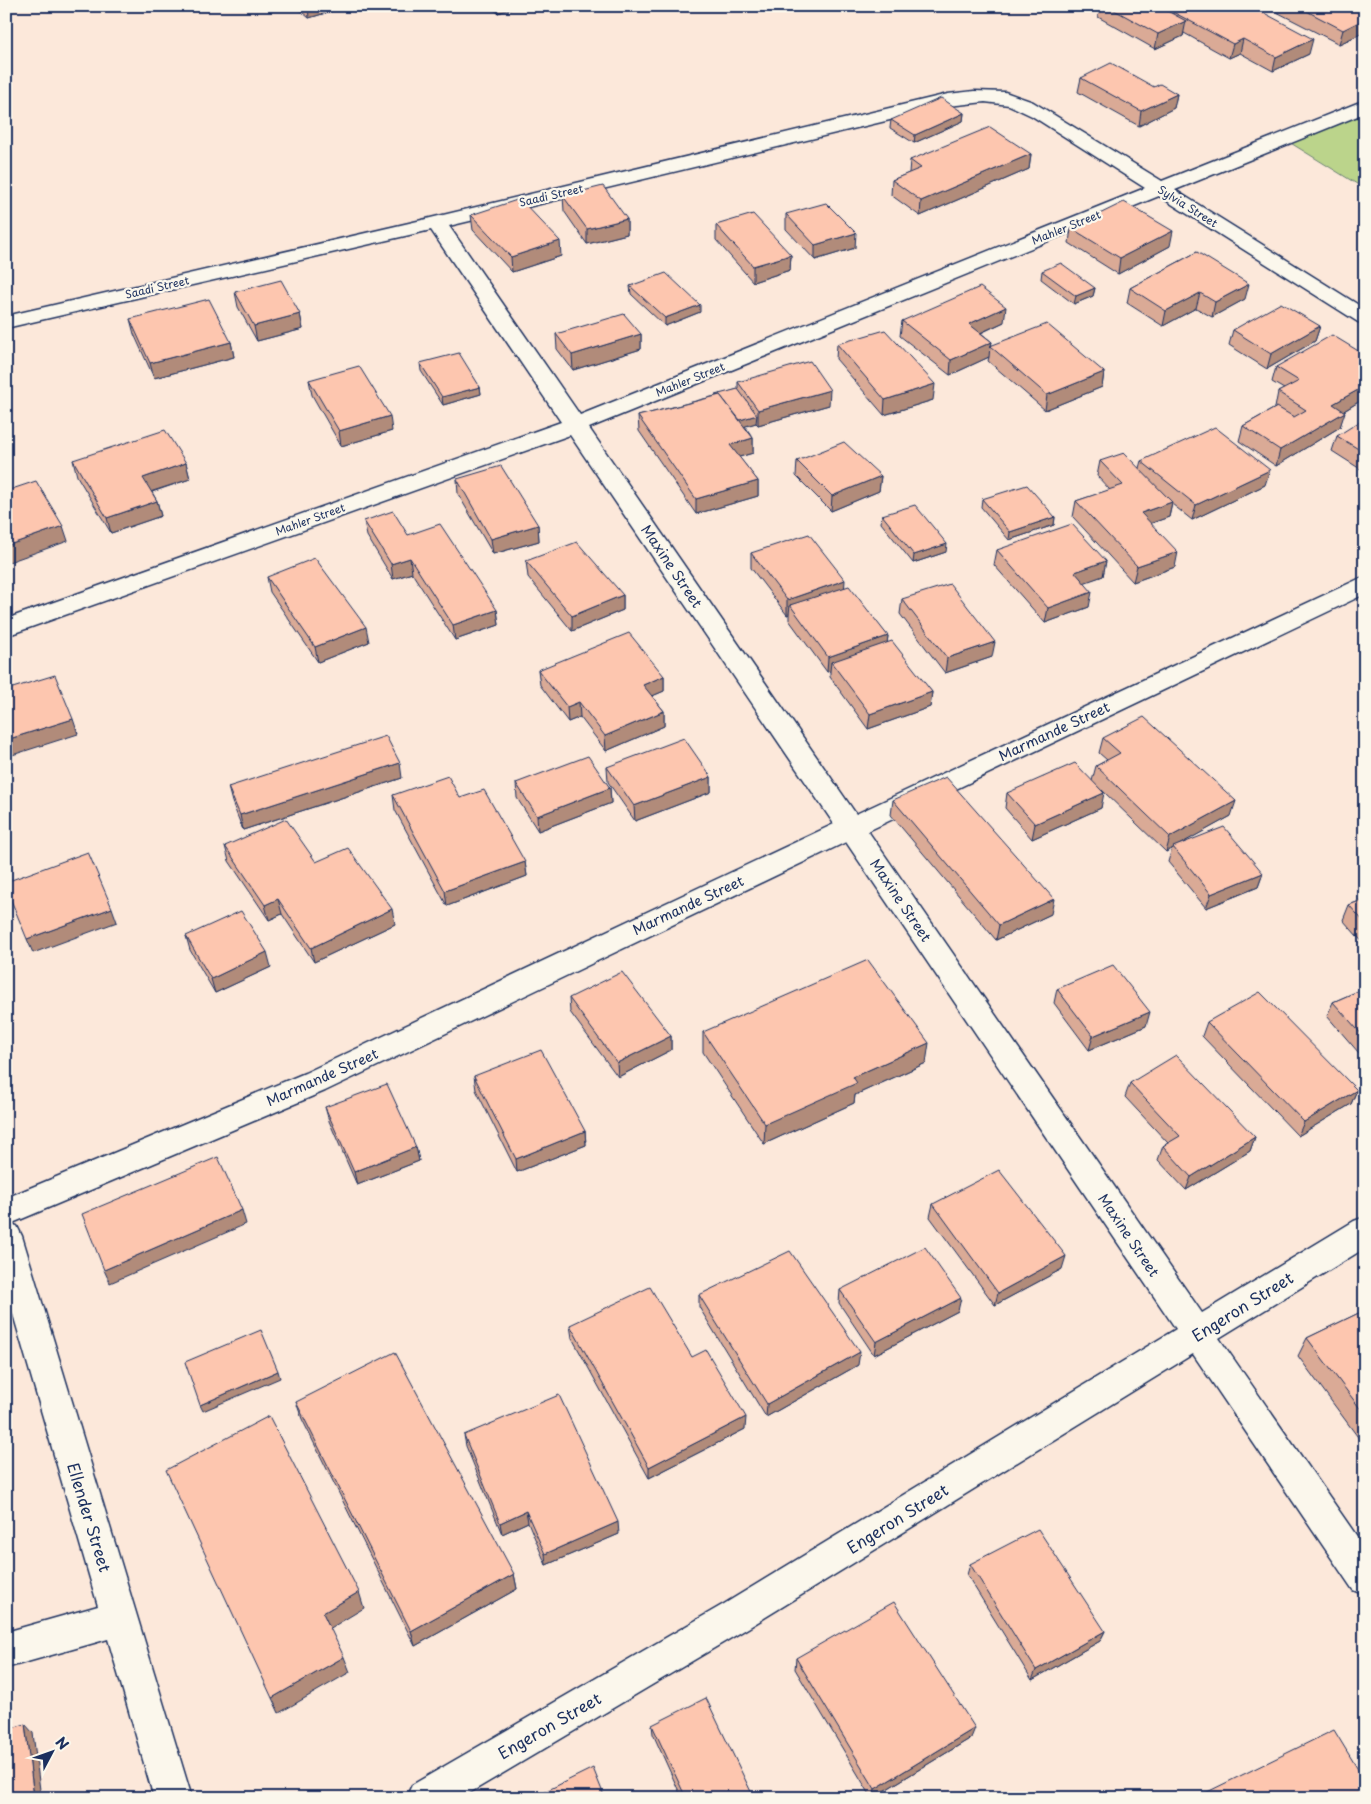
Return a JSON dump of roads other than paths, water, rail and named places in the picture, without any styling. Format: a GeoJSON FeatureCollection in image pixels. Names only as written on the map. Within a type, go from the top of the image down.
{"type":"FeatureCollection","features":[{"type":"Feature","properties":{"kind":"street","name":"Saadi Street"},"geometry":{"type":"LineString","coordinates":[[6,322],[948,100],[988,95],[1008,98]]}},
{"type":"Feature","properties":{"kind":"street","name":"Sylvia Street"},"geometry":{"type":"LineString","coordinates":[[1008,98],[1018,100],[1039,112],[1365,318]]}},
{"type":"Feature","properties":{"kind":"street","name":"Mahler Street"},"geometry":{"type":"LineString","coordinates":[[6,628],[575,425],[1365,106]]}},
{"type":"Feature","properties":{"kind":"street","name":"Maxine Street"},"geometry":{"type":"LineString","coordinates":[[436,222],[1365,1578]]}},
{"type":"Feature","properties":{"kind":"street","name":"Marmande Street"},"geometry":{"type":"LineString","coordinates":[[6,1212],[315,1082],[1365,584]]}},
{"type":"Feature","properties":{"kind":"street","name":"Engeron Street"},"geometry":{"type":"LineString","coordinates":[[426,1798],[736,1616],[1365,1231]]}},
{"type":"Feature","properties":{"kind":"street","name":"Ellender Street"},"geometry":{"type":"LineString","coordinates":[[6,1236],[173,1798]]}},
{"type":"Feature","properties":{"kind":"street"},"geometry":{"type":"LineString","coordinates":[[6,1650],[120,1618]]}}]}
